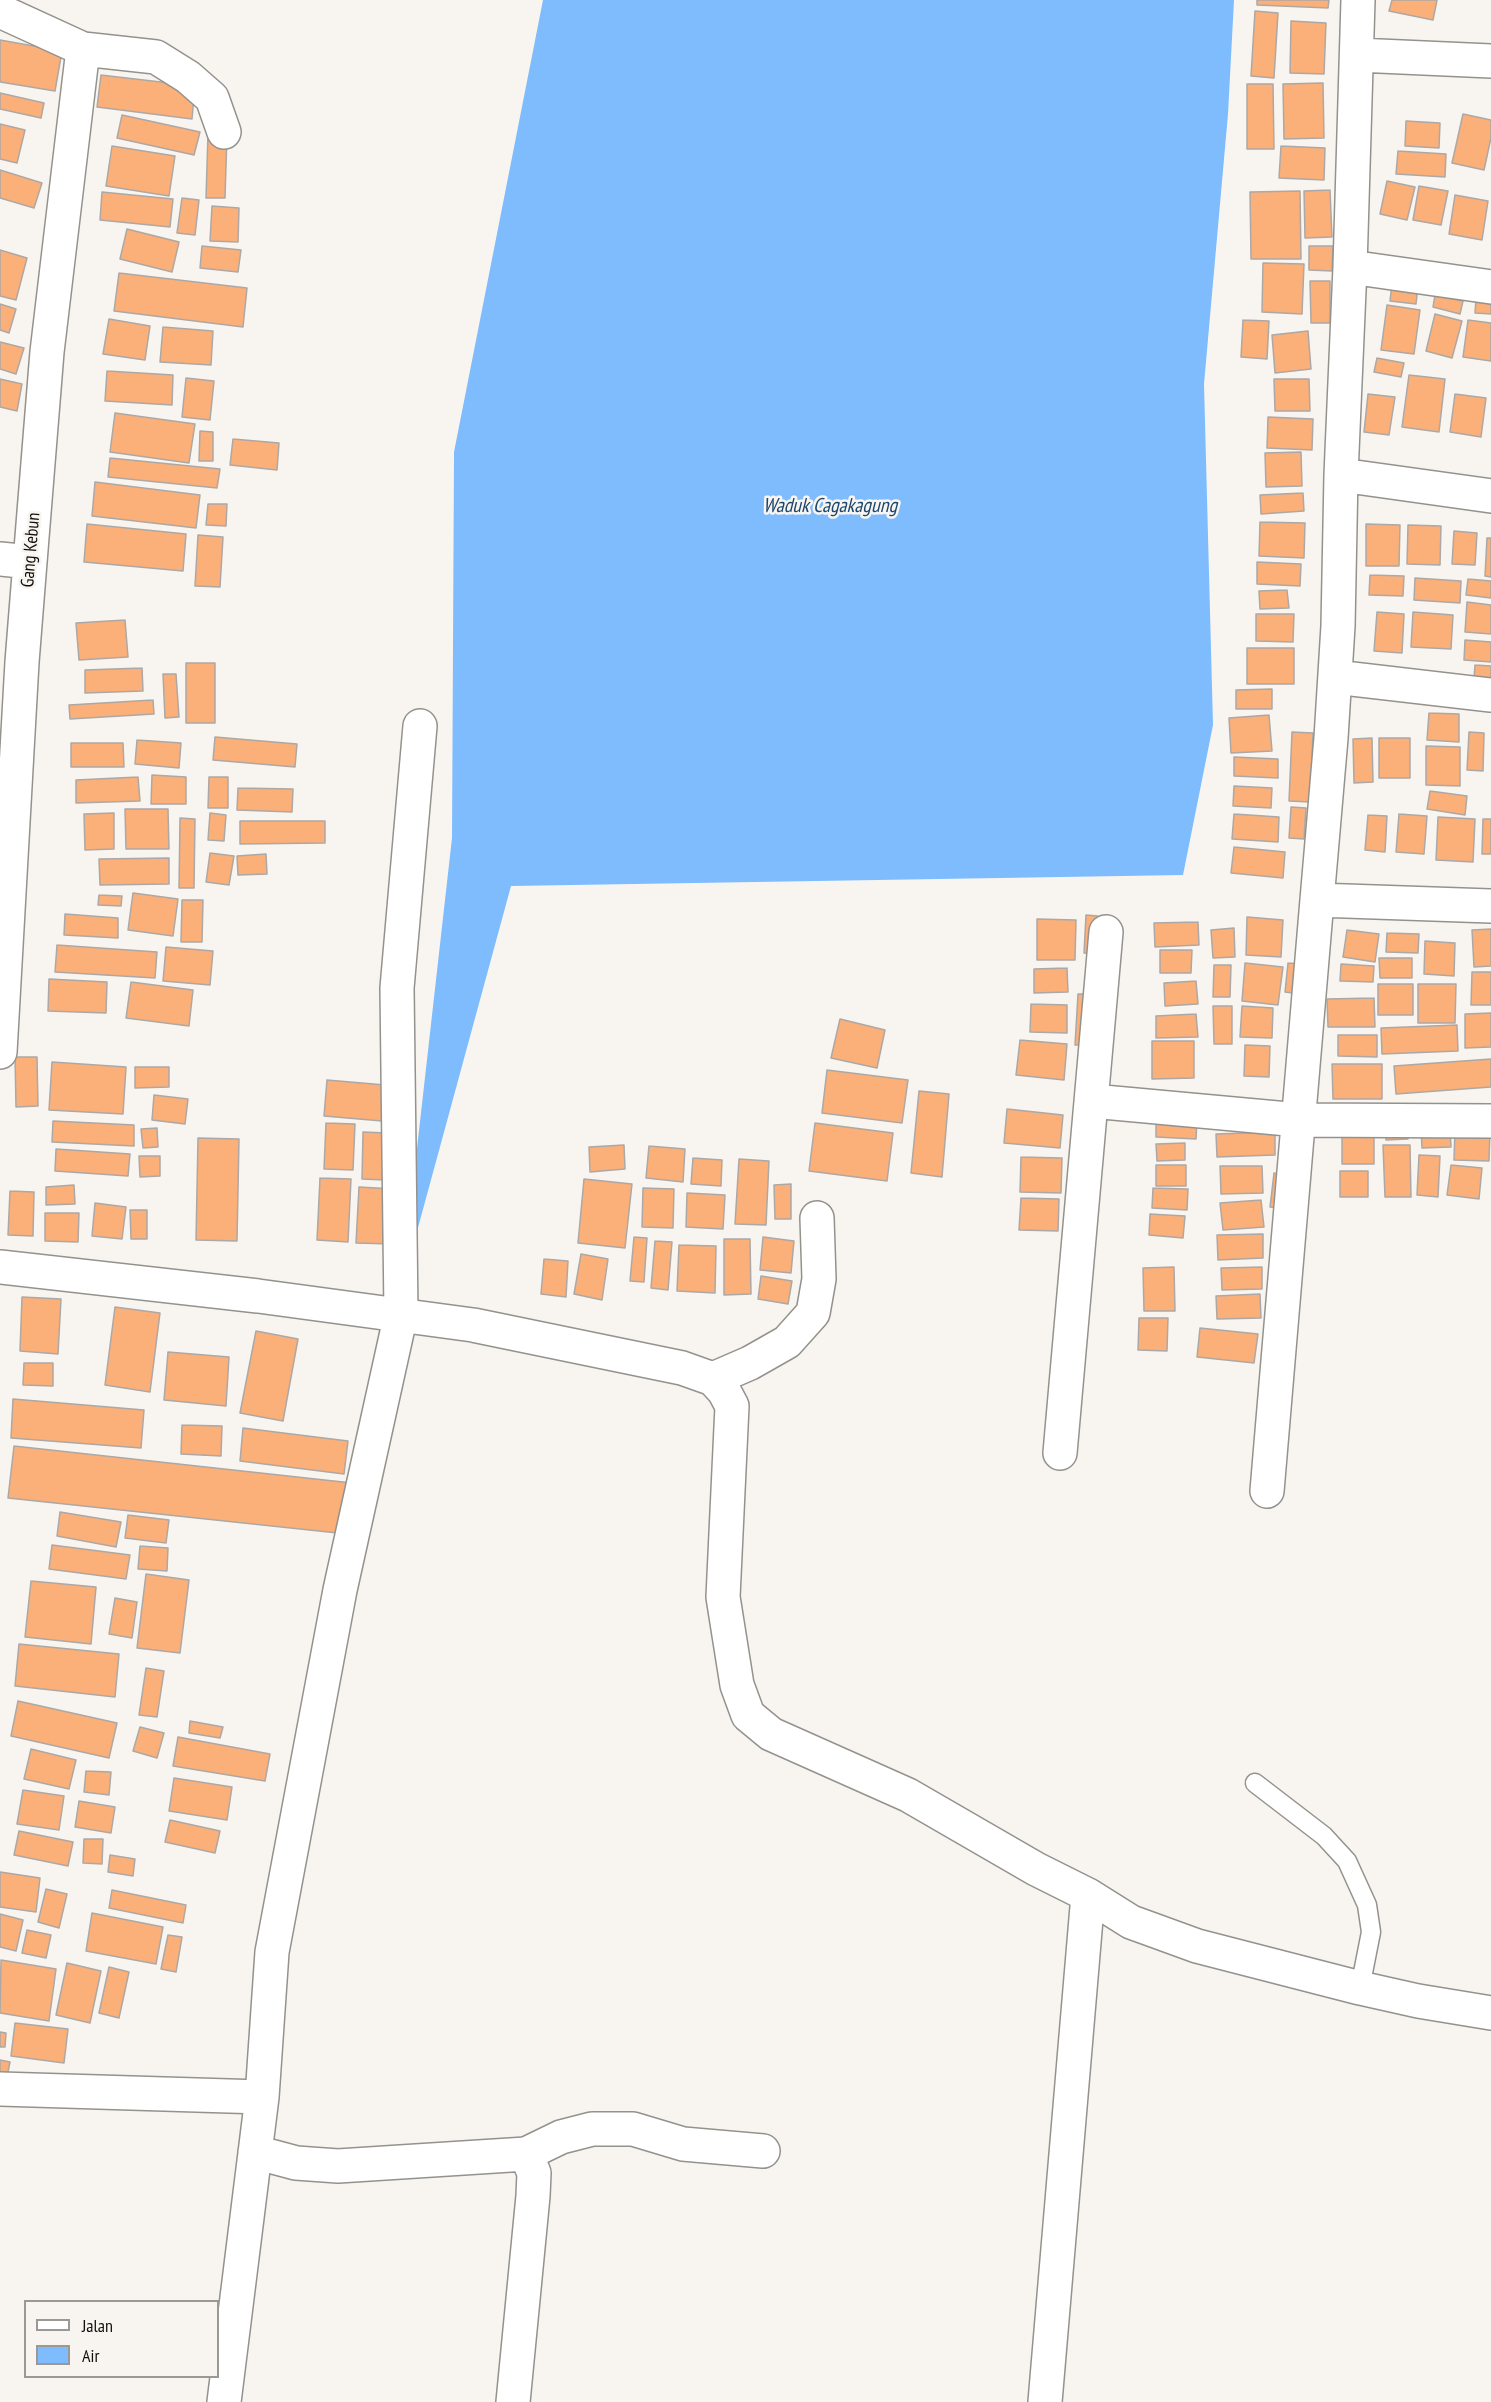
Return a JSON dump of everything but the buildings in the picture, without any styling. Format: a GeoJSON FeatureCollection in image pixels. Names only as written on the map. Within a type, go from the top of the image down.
{"type":"FeatureCollection","features":[{"type":"Feature","properties":{"kind":"street"},"geometry":{"type":"LineString","coordinates":[[1267,1491],[1335,677],[1358,0]]}},
{"type":"Feature","properties":{"kind":"street"},"geometry":{"type":"LineString","coordinates":[[0,11],[83,49],[156,57],[188,77],[212,98],[224,132]]}},
{"type":"Feature","properties":{"kind":"street","name":"Gang Kebun"},"geometry":{"type":"LineString","coordinates":[[0,1052],[21,674],[15,561],[47,352],[83,49]]}},
{"type":"Feature","properties":{"kind":"street"},"geometry":{"type":"LineString","coordinates":[[1357,56],[1491,61]]}},
{"type":"Feature","properties":{"kind":"street"},"geometry":{"type":"LineString","coordinates":[[1350,267],[1491,287]]}},
{"type":"Feature","properties":{"kind":"street"},"geometry":{"type":"LineString","coordinates":[[1341,475],[1491,496]]}},
{"type":"Feature","properties":{"kind":"street"},"geometry":{"type":"LineString","coordinates":[[1335,677],[1491,695]]}},
{"type":"Feature","properties":{"kind":"street"},"geometry":{"type":"LineString","coordinates":[[224,2402],[262,2097],[272,1952],[340,1590],[401,1314],[397,988],[420,726]]}},
{"type":"Feature","properties":{"kind":"street"},"geometry":{"type":"LineString","coordinates":[[1317,900],[1491,906]]}},
{"type":"Feature","properties":{"kind":"street"},"geometry":{"type":"LineString","coordinates":[[1060,1452],[1106,932]]}},
{"type":"Feature","properties":{"kind":"street"},"geometry":{"type":"LineString","coordinates":[[1092,1101],[1299,1120],[1491,1121]]}},
{"type":"Feature","properties":{"kind":"street"},"geometry":{"type":"LineString","coordinates":[[713,1379],[750,1363],[787,1342],[813,1313],[819,1279],[817,1218]]}},
{"type":"Feature","properties":{"kind":"street"},"geometry":{"type":"LineString","coordinates":[[0,1267],[401,1314],[472,1325],[671,1366],[713,1379],[724,1391],[732,1406],[723,1597],[736,1685],[748,1715],[771,1734],[908,1795],[1036,1869],[1088,1895],[1131,1922],[1197,1947],[1360,1988],[1418,2001],[1491,2013]]}},
{"type":"Feature","properties":{"kind":"street"},"geometry":{"type":"LineString","coordinates":[[1045,2402],[1088,1895]]}},
{"type":"Feature","properties":{"kind":"street"},"geometry":{"type":"LineString","coordinates":[[0,2089],[262,2097]]}},
{"type":"Feature","properties":{"kind":"street"},"geometry":{"type":"LineString","coordinates":[[255,2152],[296,2163],[338,2166],[526,2154],[561,2137],[592,2128],[633,2129],[682,2144],[764,2151]]}},
{"type":"Feature","properties":{"kind":"street"},"geometry":{"type":"LineString","coordinates":[[513,2402],[534,2196],[534,2173],[526,2154]]}},
{"type":"Feature","properties":{"kind":"lane"},"geometry":{"type":"LineString","coordinates":[[1255,1783],[1324,1836],[1347,1861],[1367,1905],[1371,1932],[1360,1988]]}},
{"type":"Feature","properties":{"kind":"water","name":"Waduk Cagakagung"},"geometry":{"type":"Polygon","coordinates":[[[543,0],[1234,0],[1228,114],[1204,384],[1213,725],[1183,875],[511,886],[401,1290],[452,838],[454,452],[543,0]]]}}]}
